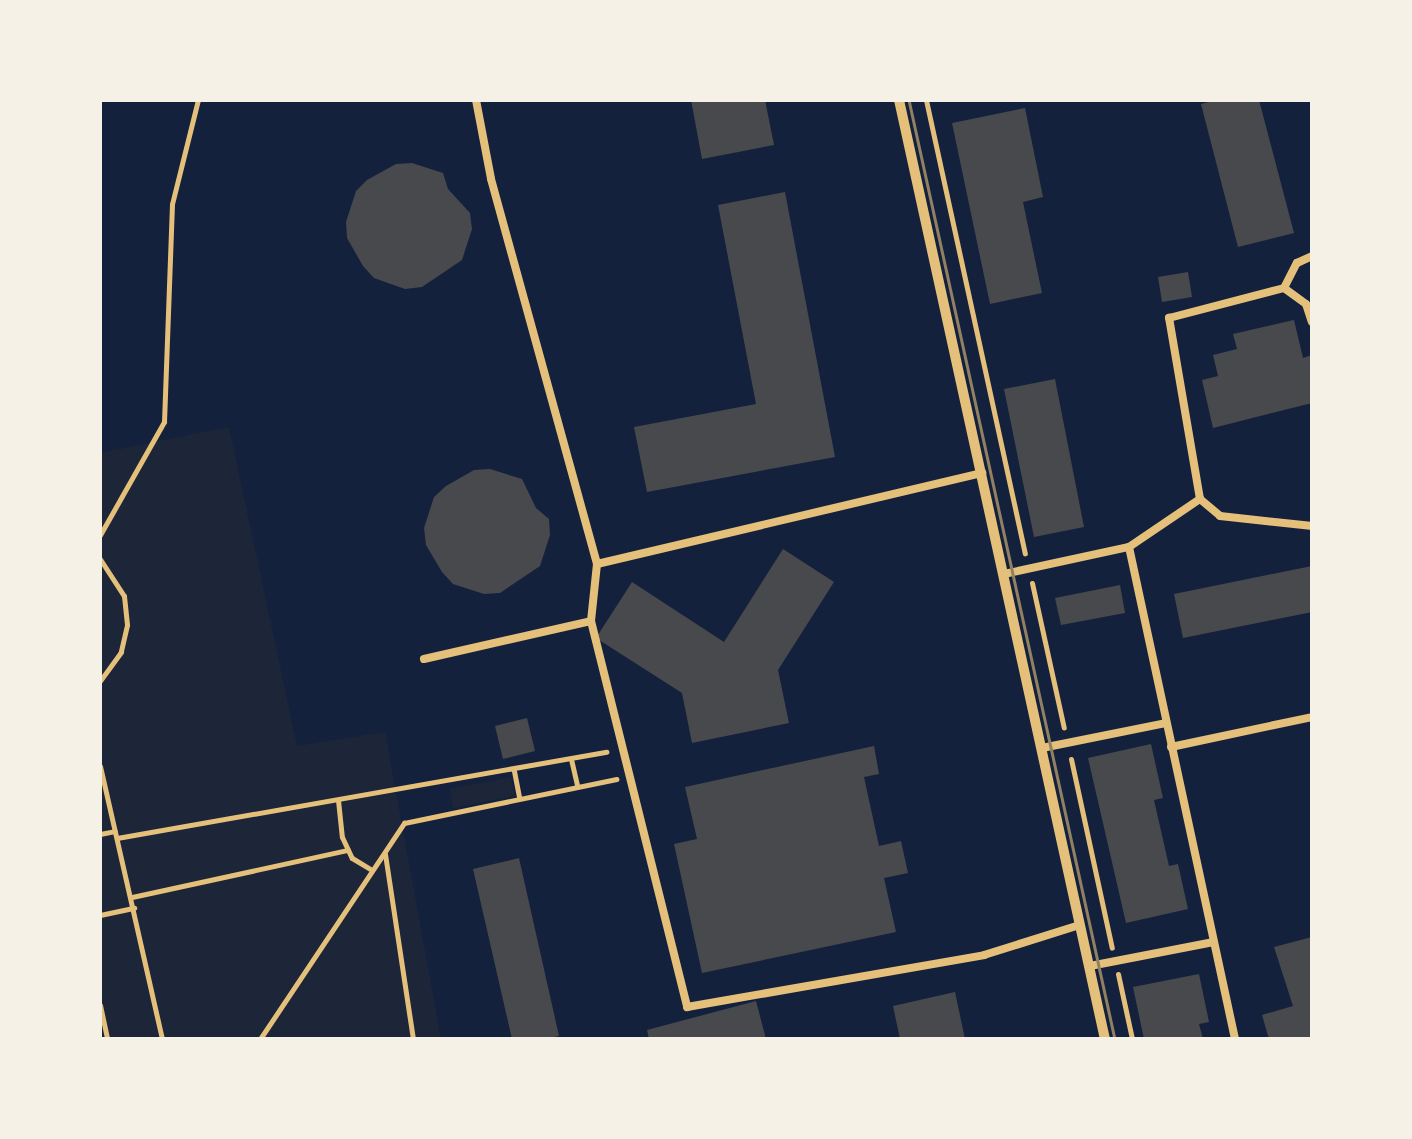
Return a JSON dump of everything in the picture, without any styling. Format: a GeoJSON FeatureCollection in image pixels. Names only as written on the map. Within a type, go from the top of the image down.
{"type":"FeatureCollection","features":[{"type":"Feature","properties":{"kind":"street"},"geometry":{"type":"LineString","coordinates":[[899,100],[1105,1039]]}},
{"type":"Feature","properties":{"kind":"lane"},"geometry":{"type":"LineString","coordinates":[[476,100],[491,180],[597,564],[591,621],[687,1007],[984,955],[1080,926]]}},
{"type":"Feature","properties":{"kind":"lane"},"geometry":{"type":"LineString","coordinates":[[1312,256],[1298,263],[1284,288],[1169,318],[1200,500],[1220,516],[1312,526]]}},
{"type":"Feature","properties":{"kind":"lane"},"geometry":{"type":"LineString","coordinates":[[1284,288],[1306,304],[1312,322]]}},
{"type":"Feature","properties":{"kind":"lane"},"geometry":{"type":"LineString","coordinates":[[597,564],[982,473]]}},
{"type":"Feature","properties":{"kind":"lane"},"geometry":{"type":"LineString","coordinates":[[1004,574],[1129,546],[1200,500]]}},
{"type":"Feature","properties":{"kind":"lane"},"geometry":{"type":"LineString","coordinates":[[1129,546],[1235,1039]]}},
{"type":"Feature","properties":{"kind":"lane"},"geometry":{"type":"LineString","coordinates":[[424,658],[591,621]]}},
{"type":"Feature","properties":{"kind":"lane"},"geometry":{"type":"LineString","coordinates":[[1171,747],[1312,717]]}},
{"type":"Feature","properties":{"kind":"lane"},"geometry":{"type":"LineString","coordinates":[[1042,748],[1166,722]]}},
{"type":"Feature","properties":{"kind":"lane"},"geometry":{"type":"LineString","coordinates":[[1090,966],[1214,942]]}},
{"type":"Feature","properties":{"kind":"path"},"geometry":{"type":"LineString","coordinates":[[100,535],[164,422],[172,204],[198,100]]}},
{"type":"Feature","properties":{"kind":"path"},"geometry":{"type":"LineString","coordinates":[[100,559],[112,571],[124,596],[127,625],[120,652],[100,681]]}},
{"type":"Feature","properties":{"kind":"path"},"geometry":{"type":"LineString","coordinates":[[100,834],[338,800],[624,748]]}},
{"type":"Feature","properties":{"kind":"path"},"geometry":{"type":"LineString","coordinates":[[571,759],[577,786]]}},
{"type":"Feature","properties":{"kind":"path"},"geometry":{"type":"LineString","coordinates":[[100,766],[162,1039]]}},
{"type":"Feature","properties":{"kind":"path"},"geometry":{"type":"LineString","coordinates":[[514,771],[519,798]]}},
{"type":"Feature","properties":{"kind":"path"},"geometry":{"type":"LineString","coordinates":[[260,1039],[404,824],[630,776]]}},
{"type":"Feature","properties":{"kind":"path"},"geometry":{"type":"LineString","coordinates":[[338,800],[339,822],[348,850],[371,870]]}},
{"type":"Feature","properties":{"kind":"path"},"geometry":{"type":"LineString","coordinates":[[132,897],[348,850]]}},
{"type":"Feature","properties":{"kind":"path"},"geometry":{"type":"LineString","coordinates":[[385,853],[414,1039]]}},
{"type":"Feature","properties":{"kind":"path"},"geometry":{"type":"LineString","coordinates":[[100,915],[134,908]]}},
{"type":"Feature","properties":{"kind":"path"},"geometry":{"type":"LineString","coordinates":[[100,1005],[107,1039]]}},
{"type":"Feature","properties":{"kind":"shaded area"},"geometry":{"type":"Polygon","coordinates":[[[229,427],[297,746],[385,732],[441,1039],[100,1039],[100,453],[229,427]]]}},
{"type":"Feature","properties":{"kind":"shaded area"},"geometry":{"type":"Polygon","coordinates":[[[511,777],[515,796],[453,808],[450,789],[511,777]]]}},
{"type":"Feature","properties":{"kind":"building"},"geometry":{"type":"Polygon","coordinates":[[[691,100],[765,100],[774,145],[702,159],[691,100]]]}},
{"type":"Feature","properties":{"kind":"building"},"geometry":{"type":"Polygon","coordinates":[[[1259,100],[1294,233],[1238,247],[1201,104],[1259,100]]]}},
{"type":"Feature","properties":{"kind":"building"},"geometry":{"type":"Polygon","coordinates":[[[1025,108],[1043,197],[1023,202],[1042,293],[990,304],[952,123],[1025,108]]]}},
{"type":"Feature","properties":{"kind":"building"},"geometry":{"type":"Polygon","coordinates":[[[412,163],[443,173],[448,189],[470,213],[472,229],[462,260],[422,287],[405,289],[374,278],[363,266],[347,238],[346,222],[356,191],[367,180],[396,164],[412,163]]]}},
{"type":"Feature","properties":{"kind":"building"},"geometry":{"type":"Polygon","coordinates":[[[785,192],[835,457],[647,492],[634,427],[756,404],[718,205],[785,192]]]}},
{"type":"Feature","properties":{"kind":"building"},"geometry":{"type":"Polygon","coordinates":[[[1188,272],[1192,297],[1162,302],[1158,277],[1188,272]]]}},
{"type":"Feature","properties":{"kind":"building"},"geometry":{"type":"Polygon","coordinates":[[[1294,320],[1303,358],[1312,355],[1312,403],[1213,428],[1202,380],[1218,376],[1213,355],[1237,349],[1233,334],[1294,320]]]}},
{"type":"Feature","properties":{"kind":"building"},"geometry":{"type":"Polygon","coordinates":[[[1055,379],[1084,527],[1034,537],[1004,389],[1055,379]]]}},
{"type":"Feature","properties":{"kind":"building"},"geometry":{"type":"Polygon","coordinates":[[[490,469],[522,479],[536,508],[549,519],[550,535],[540,566],[500,593],[484,594],[453,584],[442,572],[426,545],[424,528],[434,497],[446,486],[474,470],[490,469]]]}},
{"type":"Feature","properties":{"kind":"building"},"geometry":{"type":"Polygon","coordinates":[[[783,549],[834,582],[778,670],[789,723],[692,743],[682,693],[596,638],[632,582],[724,642],[783,549]]]}},
{"type":"Feature","properties":{"kind":"building"},"geometry":{"type":"Polygon","coordinates":[[[1312,566],[1312,612],[1183,638],[1174,594],[1312,566]]]}},
{"type":"Feature","properties":{"kind":"building"},"geometry":{"type":"Polygon","coordinates":[[[1120,585],[1125,613],[1061,625],[1055,598],[1120,585]]]}},
{"type":"Feature","properties":{"kind":"building"},"geometry":{"type":"Polygon","coordinates":[[[527,718],[535,751],[503,759],[495,726],[527,718]]]}},
{"type":"Feature","properties":{"kind":"building"},"geometry":{"type":"Polygon","coordinates":[[[1151,744],[1163,798],[1154,800],[1169,866],[1178,864],[1188,909],[1126,923],[1088,758],[1151,744]]]}},
{"type":"Feature","properties":{"kind":"building"},"geometry":{"type":"Polygon","coordinates":[[[874,746],[879,774],[864,777],[879,846],[901,841],[908,873],[884,878],[896,932],[702,973],[674,844],[697,839],[685,787],[874,746]]]}},
{"type":"Feature","properties":{"kind":"building"},"geometry":{"type":"Polygon","coordinates":[[[519,858],[559,1036],[544,1039],[512,1039],[473,869],[519,858]]]}},
{"type":"Feature","properties":{"kind":"building"},"geometry":{"type":"Polygon","coordinates":[[[1312,937],[1312,1039],[1269,1039],[1262,1015],[1293,1006],[1274,947],[1312,937]]]}},
{"type":"Feature","properties":{"kind":"building"},"geometry":{"type":"Polygon","coordinates":[[[1199,974],[1209,1022],[1199,1024],[1203,1039],[1144,1039],[1133,987],[1199,974]]]}},
{"type":"Feature","properties":{"kind":"building"},"geometry":{"type":"Polygon","coordinates":[[[955,992],[965,1039],[900,1039],[893,1006],[955,992]]]}},
{"type":"Feature","properties":{"kind":"building"},"geometry":{"type":"Polygon","coordinates":[[[756,1001],[766,1039],[649,1039],[647,1030],[756,1001]]]}},
{"type":"Feature","properties":{"kind":"tram line"},"geometry":{"type":"LineString","coordinates":[[909,100],[1115,1039]]}}]}
